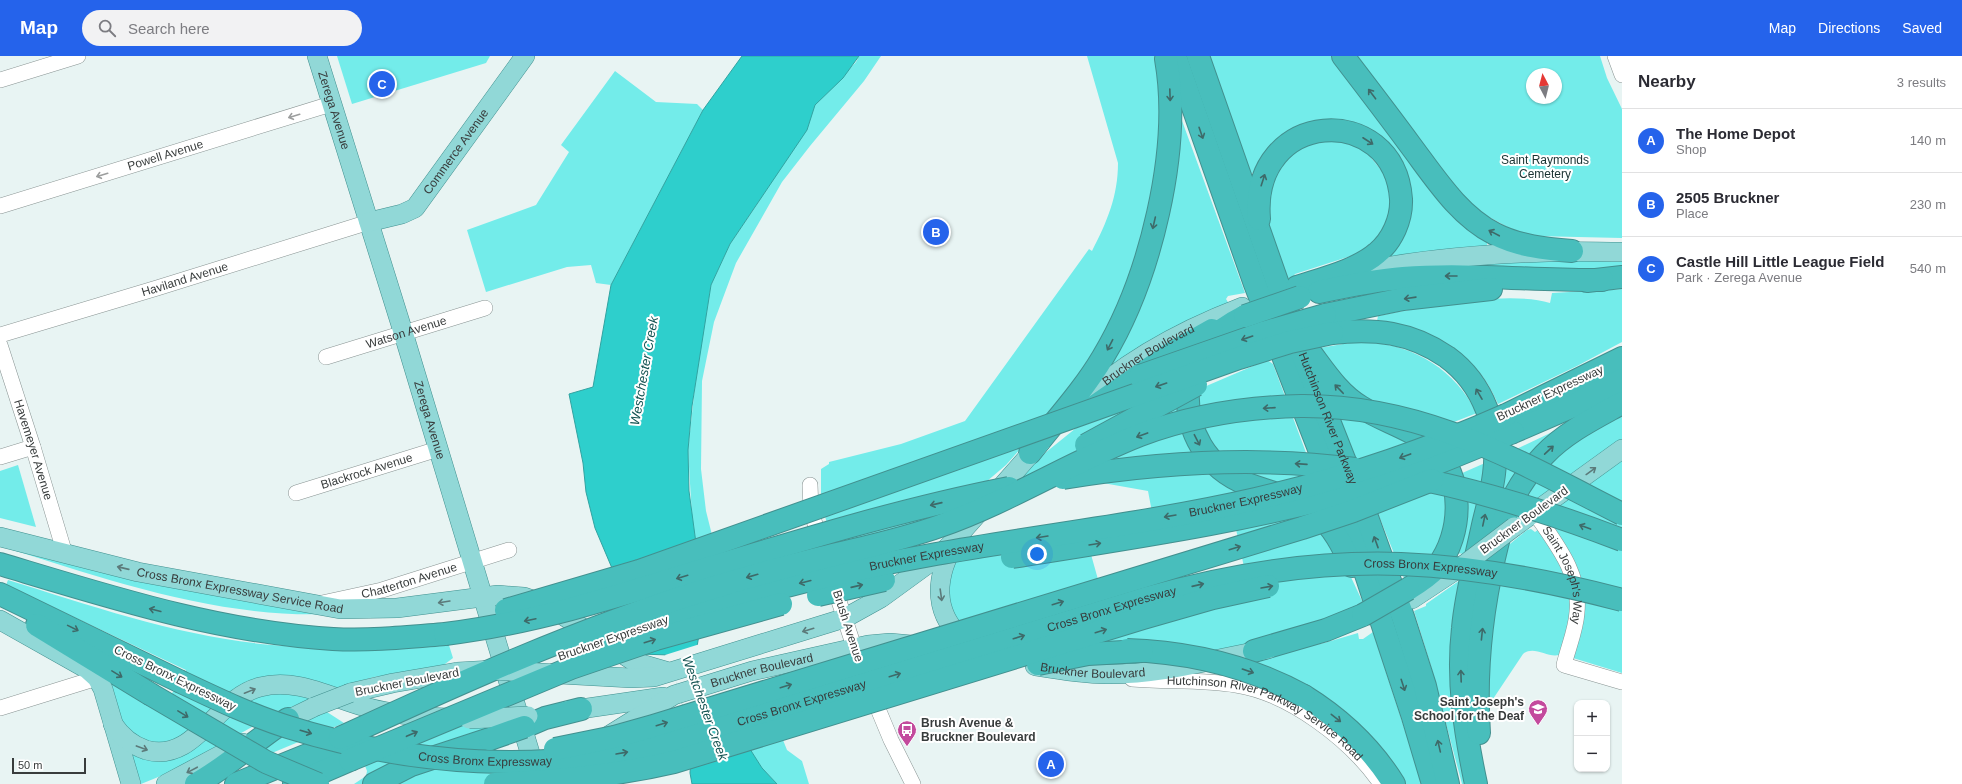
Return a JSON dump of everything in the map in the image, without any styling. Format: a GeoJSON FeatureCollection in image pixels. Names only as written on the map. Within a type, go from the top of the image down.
{"type":"FeatureCollection","features":[{"type":"Feature","properties":{"kind":"highway"},"geometry":{"type":"LineString","coordinates":[[1030,454],[1092,374],[1104,356],[1137,282],[1154,223],[1168,154],[1170,105],[1166,56]]}},
{"type":"Feature","properties":{"kind":"highway","name":"Hutchinson River Parkway"},"geometry":{"type":"LineString","coordinates":[[1175,56],[1255,284],[1349,526],[1390,648]]}},
{"type":"Feature","properties":{"kind":"highway","name":"Hutchinson River Parkway"},"geometry":{"type":"LineString","coordinates":[[1198,56],[1293,327],[1371,527],[1407,629],[1425,686],[1448,784]]}},
{"type":"Feature","properties":{"kind":"highway"},"geometry":{"type":"LineString","coordinates":[[1343,56],[1441,185],[1472,218],[1494,234],[1511,241],[1532,246],[1572,251]]}},
{"type":"Feature","properties":{"kind":"highway"},"geometry":{"type":"LineString","coordinates":[[1030,454],[1119,388],[1173,352],[1244,311],[1299,292],[1377,254],[1387,243],[1398,221],[1401,203],[1395,173],[1385,157],[1365,139],[1340,130],[1313,132],[1300,136],[1290,142],[1272,159],[1261,184],[1259,215],[1264,246]]}},
{"type":"Feature","properties":{"kind":"highway"},"geometry":{"type":"LineString","coordinates":[[1299,292],[1403,278],[1454,276],[1548,280],[1612,279]]}},
{"type":"Feature","properties":{"kind":"highway"},"geometry":{"type":"LineString","coordinates":[[880,543],[928,526],[963,510],[1040,470],[1168,399],[1203,382],[1282,349],[1328,324],[1385,302],[1433,295],[1612,279]]}},
{"type":"Feature","properties":{"kind":"highway"},"geometry":{"type":"LineString","coordinates":[[1244,311],[1201,348],[1192,364],[1188,385],[1187,405],[1190,422],[1196,439],[1212,460],[1229,474],[1245,483],[1292,499],[1312,510],[1327,523],[1348,557],[1390,648],[1433,784]]}},
{"type":"Feature","properties":{"kind":"highway"},"geometry":{"type":"LineString","coordinates":[[444,628],[556,597],[901,465],[1154,371],[1266,332],[1328,324],[1377,330],[1401,335],[1426,344],[1449,359],[1468,377],[1482,398],[1490,419],[1495,441],[1494,474],[1468,594],[1461,648],[1463,715],[1476,784]]}},
{"type":"Feature","properties":{"kind":"highway"},"geometry":{"type":"LineString","coordinates":[[1254,651],[1364,619],[1410,594],[1436,568],[1443,557],[1452,539],[1456,520],[1457,502],[1454,488],[1448,468],[1437,451],[1423,440],[1366,410],[1343,394],[1332,382],[1293,327]]}},
{"type":"Feature","properties":{"kind":"highway","name":"Bruckner Expressway"},"geometry":{"type":"LineString","coordinates":[[236,784],[266,771],[344,746],[553,658],[635,630],[725,603],[813,580],[921,557],[1169,516],[1269,496],[1327,481],[1396,459],[1512,429],[1622,358]]}},
{"type":"Feature","properties":{"kind":"highway"},"geometry":{"type":"LineString","coordinates":[[430,756],[486,756],[543,751],[614,737],[660,725],[1325,521],[1422,484],[1512,429],[1616,391]]}},
{"type":"Feature","properties":{"kind":"highway"},"geometry":{"type":"LineString","coordinates":[[1485,784],[1478,730],[1478,669],[1490,581],[1506,515],[1523,481],[1550,448],[1572,432],[1616,391]]}},
{"type":"Feature","properties":{"kind":"highway"},"geometry":{"type":"LineString","coordinates":[[344,746],[490,669],[566,639],[636,613],[755,575],[929,530],[976,512],[1104,451],[1155,430],[1218,414],[1273,407],[1315,407],[1357,410],[1393,416],[1430,425],[1490,448],[1622,514]]}},
{"type":"Feature","properties":{"kind":"highway"},"geometry":{"type":"LineString","coordinates":[[0,564],[135,605],[193,619],[245,625],[316,629],[387,627],[444,628],[513,623],[560,613],[839,529],[935,504],[1047,480],[1110,471],[1215,462],[1287,463],[1340,467],[1395,474],[1495,497],[1622,540]]}},
{"type":"Feature","properties":{"kind":"highway","name":"Cross Bronx Expressway"},"geometry":{"type":"LineString","coordinates":[[0,594],[179,681],[238,708],[287,727],[358,746],[487,762],[542,763],[597,757],[652,748],[706,733],[1147,598],[1201,584],[1255,574],[1310,567],[1401,564],[1472,571],[1561,586],[1622,600]]}},
{"type":"Feature","properties":{"kind":"highway"},"geometry":{"type":"LineString","coordinates":[[495,784],[585,778],[668,763],[1190,604],[1248,590],[1284,584],[1356,576],[1419,574],[1490,577],[1561,586]]}},
{"type":"Feature","properties":{"kind":"highway"},"geometry":{"type":"LineString","coordinates":[[0,603],[266,762],[318,784]]}},
{"type":"Feature","properties":{"kind":"highway"},"geometry":{"type":"LineString","coordinates":[[970,672],[1072,652],[1100,649],[1181,655],[1220,662],[1265,677],[1304,696],[1324,709],[1351,731],[1376,757],[1394,784]]}},
{"type":"Feature","properties":{"kind":"highway"},"geometry":{"type":"LineString","coordinates":[[636,784],[721,761],[1026,667],[1088,654],[1142,651]]}},
{"type":"Feature","properties":{"kind":"highway"},"geometry":{"type":"LineString","coordinates":[[374,784],[411,765],[490,739],[545,718],[581,709]]}},
{"type":"Feature","properties":{"kind":"highway"},"geometry":{"type":"LineString","coordinates":[[196,784],[216,772],[264,734],[288,719]]}},
{"type":"Feature","properties":{"kind":"highway","name":"Bruckner Expressway"},"geometry":{"type":"LineString","coordinates":[[294,784],[344,746]]}},
{"type":"Feature","properties":{"kind":"main road","name":"Zerega Avenue"},"geometry":{"type":"LineString","coordinates":[[317,56],[540,784]]}},
{"type":"Feature","properties":{"kind":"main road","name":"Commerce Avenue"},"geometry":{"type":"LineString","coordinates":[[369,222],[402,214],[415,208],[525,56]]}},
{"type":"Feature","properties":{"kind":"main road"},"geometry":{"type":"LineString","coordinates":[[1299,292],[1370,269],[1428,260],[1500,254],[1572,251],[1622,252]]}},
{"type":"Feature","properties":{"kind":"main road","name":"Bruckner Boulevard"},"geometry":{"type":"LineString","coordinates":[[1410,594],[1465,564],[1622,449]]}},
{"type":"Feature","properties":{"kind":"main road","name":"Bruckner Boulevard"},"geometry":{"type":"LineString","coordinates":[[166,784],[288,719],[350,693],[392,683],[457,672],[492,670],[631,678],[654,677],[845,618],[894,590],[936,558],[962,533],[987,501],[1030,454]]}},
{"type":"Feature","properties":{"kind":"main road"},"geometry":{"type":"LineString","coordinates":[[962,533],[947,559],[940,582],[941,599],[946,617],[953,630],[970,645],[988,655],[1008,662]]}},
{"type":"Feature","properties":{"kind":"main road","name":"Cross Bronx Expressway Service Road"},"geometry":{"type":"LineString","coordinates":[[0,537],[145,573],[340,609],[378,609],[483,596]]}},
{"type":"Feature","properties":{"kind":"main road"},"geometry":{"type":"LineString","coordinates":[[483,596],[516,596],[539,601],[635,662],[670,672]]}},
{"type":"Feature","properties":{"kind":"main road"},"geometry":{"type":"LineString","coordinates":[[781,663],[837,630],[845,618]]}},
{"type":"Feature","properties":{"kind":"main road"},"geometry":{"type":"LineString","coordinates":[[0,620],[87,669],[98,678],[102,685],[131,784]]}},
{"type":"Feature","properties":{"kind":"main road","name":"Bruckner Boulevard"},"geometry":{"type":"LineString","coordinates":[[540,784],[555,778],[601,740],[674,695],[752,670],[854,648],[879,644],[902,644],[1086,674],[1115,674],[1150,671],[1254,651]]}},
{"type":"Feature","properties":{"kind":"main road"},"geometry":{"type":"LineString","coordinates":[[113,724],[124,737],[137,746],[151,751],[170,751],[188,743],[219,712],[242,694],[260,687],[281,684],[303,686],[357,705],[391,713],[469,719],[528,716],[674,695]]}},
{"type":"Feature","properties":{"kind":"street"},"geometry":{"type":"LineString","coordinates":[[0,80],[78,56]]}},
{"type":"Feature","properties":{"kind":"street"},"geometry":{"type":"LineString","coordinates":[[1615,56],[1622,75]]}},
{"type":"Feature","properties":{"kind":"street","name":"Powell Avenue"},"geometry":{"type":"LineString","coordinates":[[0,206],[331,104]]}},
{"type":"Feature","properties":{"kind":"street","name":"Haviland Avenue"},"geometry":{"type":"LineString","coordinates":[[0,335],[369,222]]}},
{"type":"Feature","properties":{"kind":"street","name":"Watson Avenue"},"geometry":{"type":"LineString","coordinates":[[326,357],[485,308]]}},
{"type":"Feature","properties":{"kind":"street","name":"Havemeyer Avenue"},"geometry":{"type":"LineString","coordinates":[[0,345],[33,447],[65,554]]}},
{"type":"Feature","properties":{"kind":"street"},"geometry":{"type":"LineString","coordinates":[[0,457],[33,447]]}},
{"type":"Feature","properties":{"kind":"street","name":"Blackrock Avenue"},"geometry":{"type":"LineString","coordinates":[[296,493],[438,449]]}},
{"type":"Feature","properties":{"kind":"street","name":"Brush Avenue"},"geometry":{"type":"LineString","coordinates":[[810,485],[813,517],[854,648],[891,740],[913,784]]}},
{"type":"Feature","properties":{"kind":"street","name":"Saint Joseph's Way"},"geometry":{"type":"LineString","coordinates":[[1534,513],[1567,561],[1576,586],[1577,617],[1564,665],[1622,682]]}},
{"type":"Feature","properties":{"kind":"street","name":"Chatterton Avenue"},"geometry":{"type":"LineString","coordinates":[[307,604],[334,602],[382,590],[509,550]]}},
{"type":"Feature","properties":{"kind":"street","name":"Hutchinson River Parkway Service Road"},"geometry":{"type":"LineString","coordinates":[[1086,674],[1141,680],[1227,684],[1264,692],[1293,706],[1323,726],[1360,759],[1381,784]]}},
{"type":"Feature","properties":{"kind":"street"},"geometry":{"type":"LineString","coordinates":[[0,708],[98,678]]}},
{"type":"Feature","properties":{"kind":"green space"},"geometry":{"type":"Polygon","coordinates":[[[337,56],[490,56],[486,63],[352,104],[337,56]]]}},
{"type":"Feature","properties":{"kind":"green space"},"geometry":{"type":"Polygon","coordinates":[[[859,56],[881,56],[864,81],[782,182],[736,263],[714,322],[702,381],[701,469],[706,511],[727,595],[704,603],[692,516],[688,450],[697,368],[711,285],[730,244],[756,206],[811,116],[815,105],[856,62],[859,56]]]}},
{"type":"Feature","properties":{"kind":"green space"},"geometry":{"type":"Polygon","coordinates":[[[1087,56],[1157,56],[1163,134],[1142,249],[1087,374],[1006,465],[905,551],[842,577],[821,502],[821,469],[829,464],[829,462],[901,444],[965,421],[1089,249],[1092,251],[1107,219],[1114,198],[1118,163],[1087,56]]]}},
{"type":"Feature","properties":{"kind":"green space"},"geometry":{"type":"Polygon","coordinates":[[[1209,56],[1337,56],[1487,239],[1487,249],[1376,262],[1406,197],[1344,126],[1250,174],[1209,56]]]}},
{"type":"Feature","properties":{"kind":"green space","name":"Saint Raymonds Cemetery"},"geometry":{"type":"Polygon","coordinates":[[[1349,56],[1600,56],[1607,78],[1622,109],[1622,238],[1533,236],[1513,230],[1491,218],[1488,222],[1470,209],[1349,56]]]}},
{"type":"Feature","properties":{"kind":"green space"},"geometry":{"type":"Polygon","coordinates":[[[615,71],[656,102],[697,104],[703,110],[611,285],[596,283],[591,265],[567,267],[486,292],[467,230],[536,205],[569,152],[561,145],[615,71]]]}},
{"type":"Feature","properties":{"kind":"green space"},"geometry":{"type":"Polygon","coordinates":[[[1176,118],[1181,118],[1245,293],[1228,296],[1226,299],[1229,304],[1100,376],[1112,359],[1176,118]]]}},
{"type":"Feature","properties":{"kind":"green space"},"geometry":{"type":"Polygon","coordinates":[[[1307,139],[1360,144],[1394,186],[1387,234],[1357,254],[1295,274],[1293,277],[1285,279],[1268,228],[1268,177],[1307,139]]]}},
{"type":"Feature","properties":{"kind":"green space"},"geometry":{"type":"Polygon","coordinates":[[[1622,260],[1622,267],[1577,269],[1420,268],[1470,262],[1622,260]]]}},
{"type":"Feature","properties":{"kind":"green space"},"geometry":{"type":"Polygon","coordinates":[[[1622,289],[1622,342],[1577,366],[1498,404],[1489,386],[1477,370],[1450,346],[1416,330],[1377,321],[1378,316],[1465,301],[1512,298],[1532,299],[1550,303],[1552,293],[1622,289]]]}},
{"type":"Feature","properties":{"kind":"green space"},"geometry":{"type":"Polygon","coordinates":[[[1368,342],[1386,344],[1402,349],[1418,355],[1432,363],[1457,384],[1477,413],[1431,431],[1358,399],[1319,348],[1349,343],[1368,342]]]}},
{"type":"Feature","properties":{"kind":"green space"},"geometry":{"type":"Polygon","coordinates":[[[1267,360],[1273,364],[1327,509],[1237,471],[1203,437],[1197,390],[1267,360]]]}},
{"type":"Feature","properties":{"kind":"green space"},"geometry":{"type":"Polygon","coordinates":[[[1324,380],[1400,434],[1450,496],[1440,550],[1406,583],[1324,380]]]}},
{"type":"Feature","properties":{"kind":"green space"},"geometry":{"type":"Polygon","coordinates":[[[1174,391],[1185,431],[1288,504],[1337,547],[1364,605],[1329,621],[1212,653],[1143,664],[1098,665],[963,631],[945,597],[954,559],[1085,533],[1106,608],[1244,567],[1233,515],[1155,528],[1148,491],[1035,471],[999,494],[1045,453],[1086,420],[1174,391]]]}},
{"type":"Feature","properties":{"kind":"green space"},"geometry":{"type":"Polygon","coordinates":[[[1622,416],[1622,441],[1513,520],[1524,492],[1565,446],[1622,416]]]}},
{"type":"Feature","properties":{"kind":"green space"},"geometry":{"type":"Polygon","coordinates":[[[1565,426],[1502,505],[1503,474],[1506,454],[1565,426]]]}},
{"type":"Feature","properties":{"kind":"green space"},"geometry":{"type":"Polygon","coordinates":[[[1622,456],[1622,673],[1573,658],[1581,627],[1546,519],[1550,509],[1622,456]]]}},
{"type":"Feature","properties":{"kind":"green space"},"geometry":{"type":"Polygon","coordinates":[[[1485,463],[1478,505],[1467,554],[1452,553],[1460,474],[1485,463]]]}},
{"type":"Feature","properties":{"kind":"green space"},"geometry":{"type":"Polygon","coordinates":[[[18,465],[36,527],[0,518],[0,471],[18,465]]]}},
{"type":"Feature","properties":{"kind":"green space"},"geometry":{"type":"Polygon","coordinates":[[[1531,529],[1535,532],[1539,529],[1558,559],[1568,581],[1572,604],[1570,622],[1559,655],[1550,655],[1536,651],[1523,654],[1491,702],[1487,728],[1489,629],[1505,548],[1527,530],[1531,529]]]}},
{"type":"Feature","properties":{"kind":"green space"},"geometry":{"type":"Polygon","coordinates":[[[0,546],[328,614],[286,614],[244,610],[203,603],[161,594],[121,583],[0,546]]]}},
{"type":"Feature","properties":{"kind":"green space"},"geometry":{"type":"Polygon","coordinates":[[[1463,578],[1456,615],[1450,676],[1452,680],[1469,784],[1462,784],[1430,663],[1414,611],[1426,606],[1426,604],[1463,578]]]}},
{"type":"Feature","properties":{"kind":"green space"},"geometry":{"type":"Polygon","coordinates":[[[8,580],[138,620],[238,641],[272,645],[316,647],[448,642],[453,658],[441,667],[374,677],[334,689],[282,678],[176,743],[139,741],[122,722],[108,679],[171,695],[186,670],[6,585],[8,580]]]}},
{"type":"Feature","properties":{"kind":"green space"},"geometry":{"type":"Polygon","coordinates":[[[1373,632],[1421,784],[1401,784],[1239,660],[1324,643],[1358,633],[1359,639],[1363,639],[1373,632]]]}},
{"type":"Feature","properties":{"kind":"green space"},"geometry":{"type":"Polygon","coordinates":[[[267,691],[315,697],[277,713],[173,771],[141,784],[130,750],[144,755],[219,719],[267,691]]]}},
{"type":"Feature","properties":{"kind":"green space"},"geometry":{"type":"Polygon","coordinates":[[[715,694],[767,700],[787,750],[802,761],[809,784],[777,784],[762,768],[715,694]]]}},
{"type":"Feature","properties":{"kind":"green space"},"geometry":{"type":"Polygon","coordinates":[[[327,712],[344,723],[248,763],[286,729],[327,712]]]}},
{"type":"Feature","properties":{"kind":"green space"},"geometry":{"type":"Polygon","coordinates":[[[463,725],[487,728],[489,733],[363,784],[354,784],[366,776],[367,771],[364,763],[463,725]]]}},
{"type":"Feature","properties":{"kind":"green space"},"geometry":{"type":"Polygon","coordinates":[[[419,768],[514,769],[505,784],[383,784],[419,768]]]}},
{"type":"Feature","properties":{"kind":"water","name":"Westchester Creek"},"geometry":{"type":"Polygon","coordinates":[[[742,56],[859,56],[843,78],[815,105],[807,130],[730,244],[711,285],[692,406],[688,450],[689,491],[704,603],[697,647],[710,686],[762,768],[777,784],[692,784],[690,773],[692,742],[670,655],[639,654],[617,580],[595,528],[586,492],[583,463],[569,394],[593,387],[611,285],[703,110],[742,56]]]}},
{"type":"Feature","properties":{"kind":"pier"},"geometry":{"type":"Polygon","coordinates":[[[700,644],[712,685],[719,696],[683,707],[669,657],[666,657],[665,655],[700,644]]]}},
{"type":"Feature","properties":{"kind":"place","name":"Castle Hill Little League Field"},"geometry":{"type":"Point","coordinates":[382,84]}},
{"type":"Feature","properties":{"kind":"place","name":"2505 Bruckner"},"geometry":{"type":"Point","coordinates":[936,232]}},
{"type":"Feature","properties":{"kind":"place","name":"Saint Joseph's School for the Deaf"},"geometry":{"type":"Point","coordinates":[1538,726]}},
{"type":"Feature","properties":{"kind":"place","name":"Brush Avenue & Bruckner Boulevard"},"geometry":{"type":"Point","coordinates":[907,747]}},
{"type":"Feature","properties":{"kind":"place","name":"The Home Depot"},"geometry":{"type":"Point","coordinates":[1051,764]}}]}
